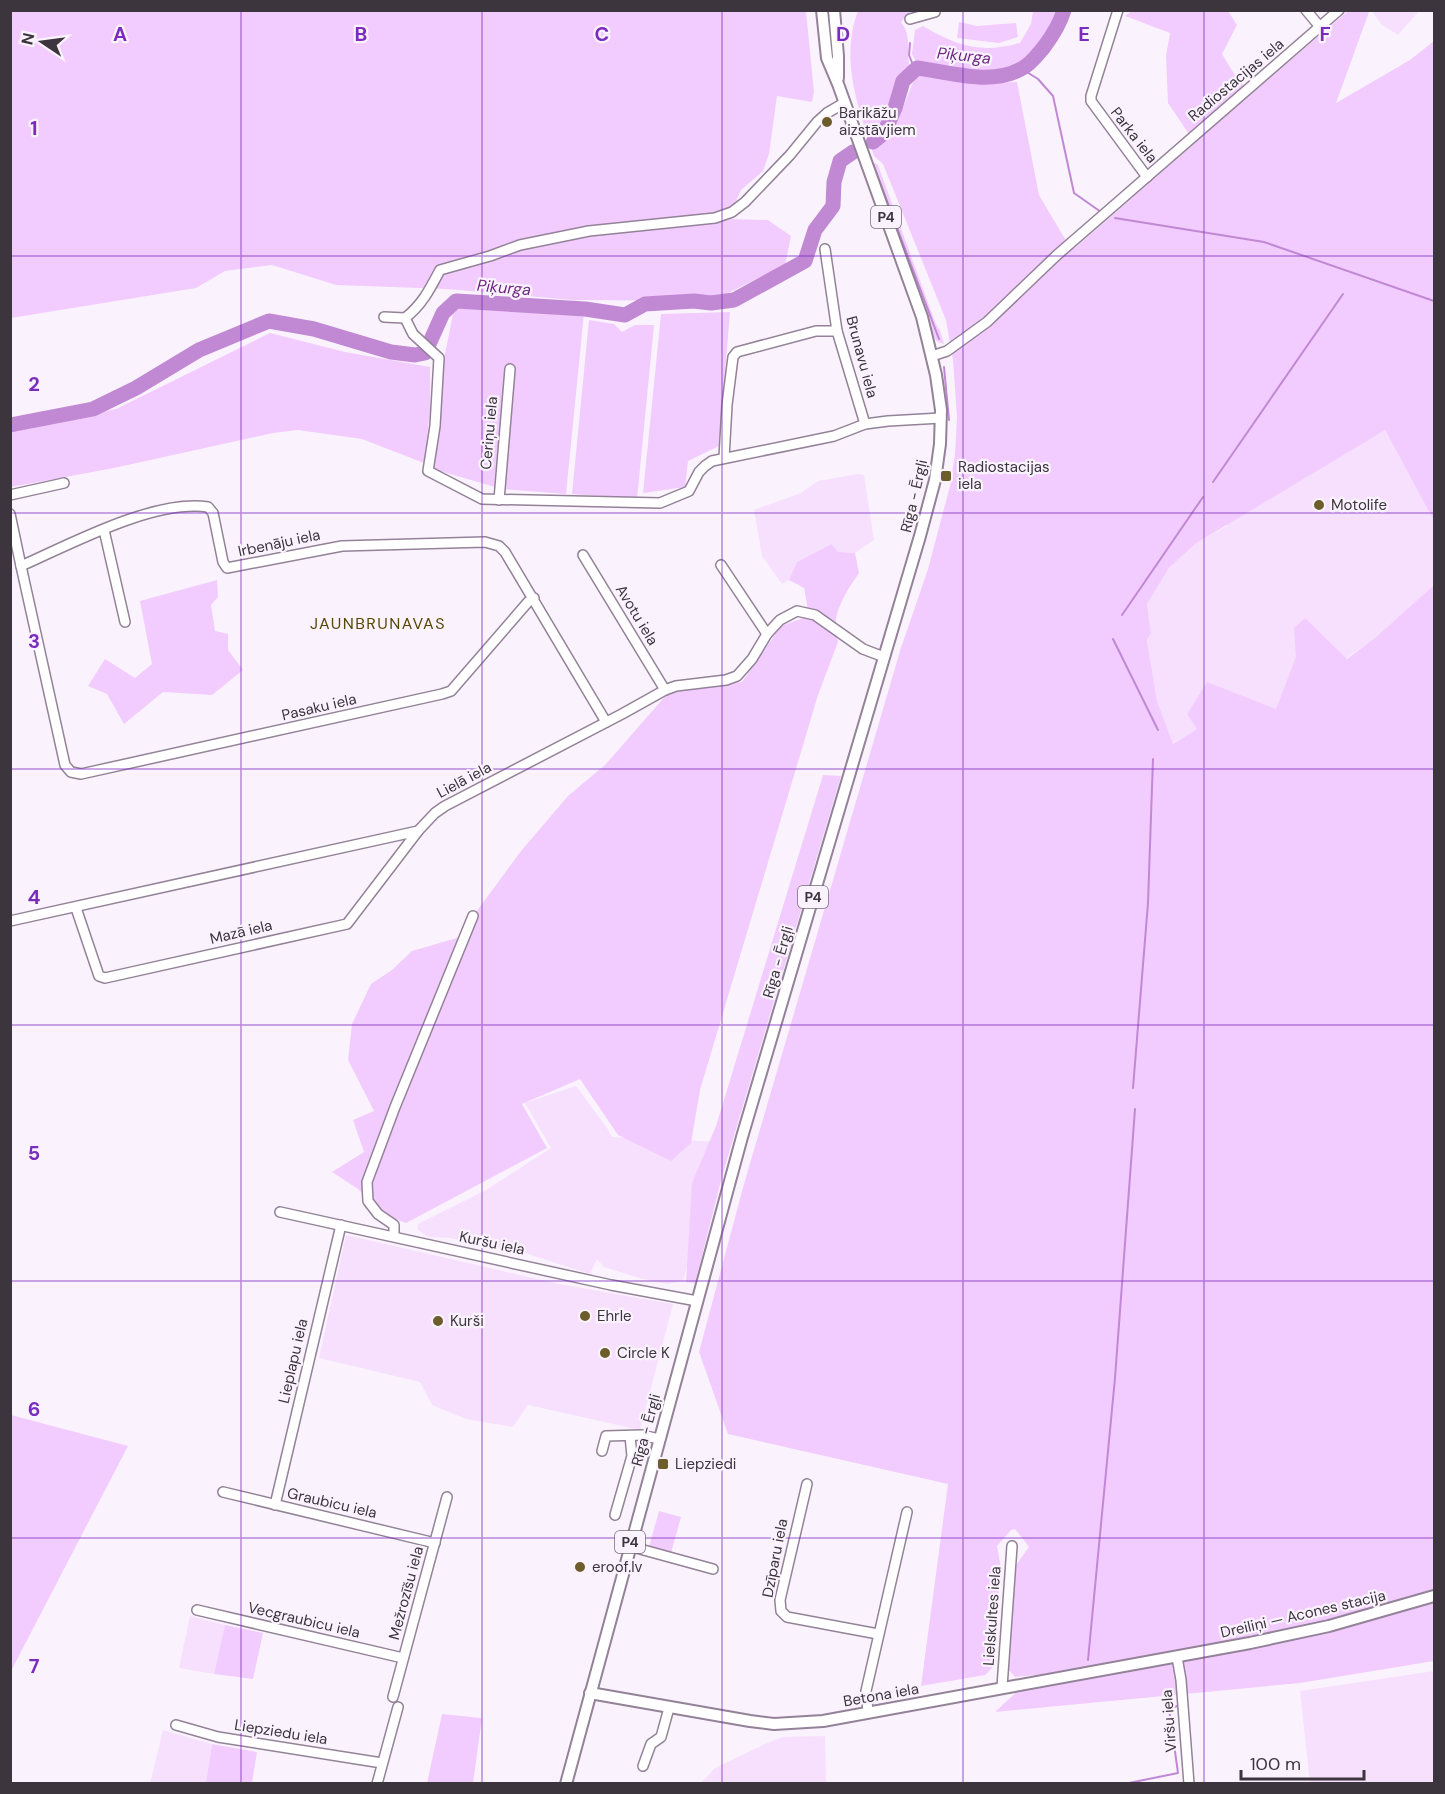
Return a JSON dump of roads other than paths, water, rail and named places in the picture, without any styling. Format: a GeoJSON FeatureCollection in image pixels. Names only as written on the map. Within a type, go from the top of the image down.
{"type":"FeatureCollection","features":[{"type":"Feature","properties":{"kind":"main road","name":"Rīga - Ērgļi"},"geometry":{"type":"LineString","coordinates":[[566,1784],[745,1126],[933,489],[939,455],[941,418],[932,356],[922,317],[827,58],[822,10]]}},
{"type":"Feature","properties":{"kind":"main road","name":"Rīga - Ērgļi"},"geometry":{"type":"LineString","coordinates":[[834,10],[838,84]]}},
{"type":"Feature","properties":{"kind":"main road","name":"Dreiliņi — Acones stacija"},"geometry":{"type":"LineString","coordinates":[[1177,1657],[1329,1626],[1434,1596]]}},
{"type":"Feature","properties":{"kind":"main road","name":"Betona iela"},"geometry":{"type":"LineString","coordinates":[[590,1693],[774,1724],[824,1720],[1177,1657]]}},
{"type":"Feature","properties":{"kind":"street","name":"Parka iela"},"geometry":{"type":"LineString","coordinates":[[1118,10],[1091,101],[1147,177]]}},
{"type":"Feature","properties":{"kind":"street"},"geometry":{"type":"LineString","coordinates":[[1305,10],[1320,28]]}},
{"type":"Feature","properties":{"kind":"street","name":"Radiostacijas iela"},"geometry":{"type":"LineString","coordinates":[[932,356],[946,351],[987,322],[1057,255],[1339,10]]}},
{"type":"Feature","properties":{"kind":"street"},"geometry":{"type":"LineString","coordinates":[[915,15],[935,12]]}},
{"type":"Feature","properties":{"kind":"street"},"geometry":{"type":"LineString","coordinates":[[384,317],[405,318],[427,294],[440,270],[520,245],[589,231],[715,218],[732,212],[745,202],[790,155],[817,122],[844,103]]}},
{"type":"Feature","properties":{"kind":"street","name":"Brunavu iela"},"geometry":{"type":"LineString","coordinates":[[825,249],[837,331],[865,424]]}},
{"type":"Feature","properties":{"kind":"street"},"geometry":{"type":"LineString","coordinates":[[405,318],[413,334],[439,357],[435,426],[428,471],[482,499],[660,503],[690,491],[705,466],[724,458],[834,436],[865,424],[941,418]]}},
{"type":"Feature","properties":{"kind":"street"},"geometry":{"type":"LineString","coordinates":[[724,458],[727,405],[733,357],[737,352],[816,331],[837,331]]}},
{"type":"Feature","properties":{"kind":"street","name":"Ceriņu iela"},"geometry":{"type":"LineString","coordinates":[[499,500],[510,369]]}},
{"type":"Feature","properties":{"kind":"street"},"geometry":{"type":"LineString","coordinates":[[10,495],[64,483]]}},
{"type":"Feature","properties":{"kind":"street","name":"Irbenāju iela"},"geometry":{"type":"LineString","coordinates":[[21,566],[104,530],[158,511],[198,505],[208,507],[213,513],[223,562],[227,568],[342,546],[485,542],[499,546],[505,552],[606,722]]}},
{"type":"Feature","properties":{"kind":"street"},"geometry":{"type":"LineString","coordinates":[[10,514],[21,566]]}},
{"type":"Feature","properties":{"kind":"street"},"geometry":{"type":"LineString","coordinates":[[104,530],[125,622]]}},
{"type":"Feature","properties":{"kind":"street","name":"Avotu iela"},"geometry":{"type":"LineString","coordinates":[[583,555],[665,690]]}},
{"type":"Feature","properties":{"kind":"street"},"geometry":{"type":"LineString","coordinates":[[721,565],[767,634]]}},
{"type":"Feature","properties":{"kind":"street","name":"Pasaku iela"},"geometry":{"type":"LineString","coordinates":[[21,566],[65,765],[71,772],[81,774],[450,691],[534,598]]}},
{"type":"Feature","properties":{"kind":"street","name":"Lielā iela"},"geometry":{"type":"LineString","coordinates":[[418,831],[445,806],[665,690],[676,686],[726,680],[737,676],[752,659],[767,634],[780,620],[797,611],[815,615],[863,649],[884,657]]}},
{"type":"Feature","properties":{"kind":"street"},"geometry":{"type":"LineString","coordinates":[[10,921],[418,831]]}},
{"type":"Feature","properties":{"kind":"street","name":"Mazā iela"},"geometry":{"type":"LineString","coordinates":[[76,908],[99,976],[105,978],[188,960],[347,924],[418,831]]}},
{"type":"Feature","properties":{"kind":"street"},"geometry":{"type":"LineString","coordinates":[[394,1236],[394,1225],[378,1214],[368,1201],[368,1182],[395,1107],[473,916]]}},
{"type":"Feature","properties":{"kind":"street","name":"Kuršu iela"},"geometry":{"type":"LineString","coordinates":[[280,1212],[697,1301]]}},
{"type":"Feature","properties":{"kind":"street","name":"Lieplapu iela"},"geometry":{"type":"LineString","coordinates":[[275,1505],[341,1225]]}},
{"type":"Feature","properties":{"kind":"street"},"geometry":{"type":"LineString","coordinates":[[602,1451],[606,1436],[642,1435],[659,1439]]}},
{"type":"Feature","properties":{"kind":"street"},"geometry":{"type":"LineString","coordinates":[[615,1515],[632,1456],[630,1436]]}},
{"type":"Feature","properties":{"kind":"street","name":"Dzīparu iela"},"geometry":{"type":"LineString","coordinates":[[807,1484],[782,1590],[781,1611],[787,1617],[878,1634]]}},
{"type":"Feature","properties":{"kind":"street","name":"Graubicu iela"},"geometry":{"type":"LineString","coordinates":[[223,1492],[435,1543]]}},
{"type":"Feature","properties":{"kind":"street","name":"Mežrozīšu iela"},"geometry":{"type":"LineString","coordinates":[[393,1697],[447,1497]]}},
{"type":"Feature","properties":{"kind":"street"},"geometry":{"type":"LineString","coordinates":[[868,1712],[866,1691],[907,1512]]}},
{"type":"Feature","properties":{"kind":"street"},"geometry":{"type":"LineString","coordinates":[[629,1546],[713,1569]]}},
{"type":"Feature","properties":{"kind":"street","name":"Lielskultes iela"},"geometry":{"type":"LineString","coordinates":[[1002,1687],[1012,1546]]}},
{"type":"Feature","properties":{"kind":"street","name":"Vecgraubicu iela"},"geometry":{"type":"LineString","coordinates":[[197,1610],[404,1658]]}},
{"type":"Feature","properties":{"kind":"street","name":"Viršu iela"},"geometry":{"type":"LineString","coordinates":[[1177,1657],[1181,1680],[1189,1784]]}},
{"type":"Feature","properties":{"kind":"street"},"geometry":{"type":"LineString","coordinates":[[376,1784],[398,1707]]}},
{"type":"Feature","properties":{"kind":"street"},"geometry":{"type":"LineString","coordinates":[[643,1766],[651,1744],[661,1737],[669,1708]]}},
{"type":"Feature","properties":{"kind":"street","name":"Liepziedu iela"},"geometry":{"type":"LineString","coordinates":[[176,1725],[218,1737],[382,1763]]}},
{"type":"Feature","properties":{"kind":"waterway","name":"Piķurga"},"geometry":{"type":"LineString","coordinates":[[873,142],[884,133],[903,81],[917,68],[983,77],[1009,74],[1031,62],[1044,47],[1064,10]]}},
{"type":"Feature","properties":{"kind":"waterway"},"geometry":{"type":"LineString","coordinates":[[910,43],[909,55],[915,70]]}},
{"type":"Feature","properties":{"kind":"waterway"},"geometry":{"type":"LineString","coordinates":[[1022,69],[1038,79],[1053,96],[1074,193],[1101,212]]}},
{"type":"Feature","properties":{"kind":"waterway","name":"Piķurga"},"geometry":{"type":"LineString","coordinates":[[10,425],[93,409],[136,388],[199,350],[269,321],[314,329],[391,352],[415,355],[425,353],[443,313],[456,301],[585,309],[625,315],[645,304],[694,301],[711,303],[734,300],[805,261],[815,230],[833,206],[834,182],[840,161],[853,152]]}},
{"type":"Feature","properties":{"kind":"waterway"},"geometry":{"type":"LineString","coordinates":[[873,164],[939,339]]}},
{"type":"Feature","properties":{"kind":"waterway"},"geometry":{"type":"LineString","coordinates":[[1115,218],[1264,242],[1434,301]]}},
{"type":"Feature","properties":{"kind":"waterway"},"geometry":{"type":"LineString","coordinates":[[1213,482],[1343,294]]}},
{"type":"Feature","properties":{"kind":"waterway"},"geometry":{"type":"LineString","coordinates":[[944,367],[949,420]]}},
{"type":"Feature","properties":{"kind":"waterway"},"geometry":{"type":"LineString","coordinates":[[1122,615],[1203,497]]}},
{"type":"Feature","properties":{"kind":"waterway"},"geometry":{"type":"LineString","coordinates":[[1113,639],[1158,730]]}},
{"type":"Feature","properties":{"kind":"waterway"},"geometry":{"type":"LineString","coordinates":[[1133,1088],[1148,903],[1153,759]]}},
{"type":"Feature","properties":{"kind":"waterway"},"geometry":{"type":"LineString","coordinates":[[1088,1660],[1115,1378],[1135,1109]]}},
{"type":"Feature","properties":{"kind":"waterway"},"geometry":{"type":"LineString","coordinates":[[1124,1784],[1178,1773],[1169,1709],[1177,1706]]}},
{"type":"Feature","properties":{"kind":"place","name":"Barikāžu aizstāvjiem"},"geometry":{"type":"Point","coordinates":[827,122]}},
{"type":"Feature","properties":{"kind":"place","name":"Radiostacijas iela"},"geometry":{"type":"Point","coordinates":[946,476]}},
{"type":"Feature","properties":{"kind":"place","name":"Motolife"},"geometry":{"type":"Point","coordinates":[1319,505]}},
{"type":"Feature","properties":{"kind":"place","name":"Ehrle"},"geometry":{"type":"Point","coordinates":[585,1316]}},
{"type":"Feature","properties":{"kind":"place","name":"Kurši"},"geometry":{"type":"Point","coordinates":[438,1321]}},
{"type":"Feature","properties":{"kind":"place","name":"Circle K"},"geometry":{"type":"Point","coordinates":[605,1353]}},
{"type":"Feature","properties":{"kind":"place","name":"Liepziedi"},"geometry":{"type":"Point","coordinates":[663,1464]}},
{"type":"Feature","properties":{"kind":"place","name":"eroof.lv"},"geometry":{"type":"Point","coordinates":[580,1567]}},
{"type":"Feature","properties":{"kind":"district","name":"JAUNBRUNAVAS"},"geometry":{"type":"Point","coordinates":[378,623]}}]}
